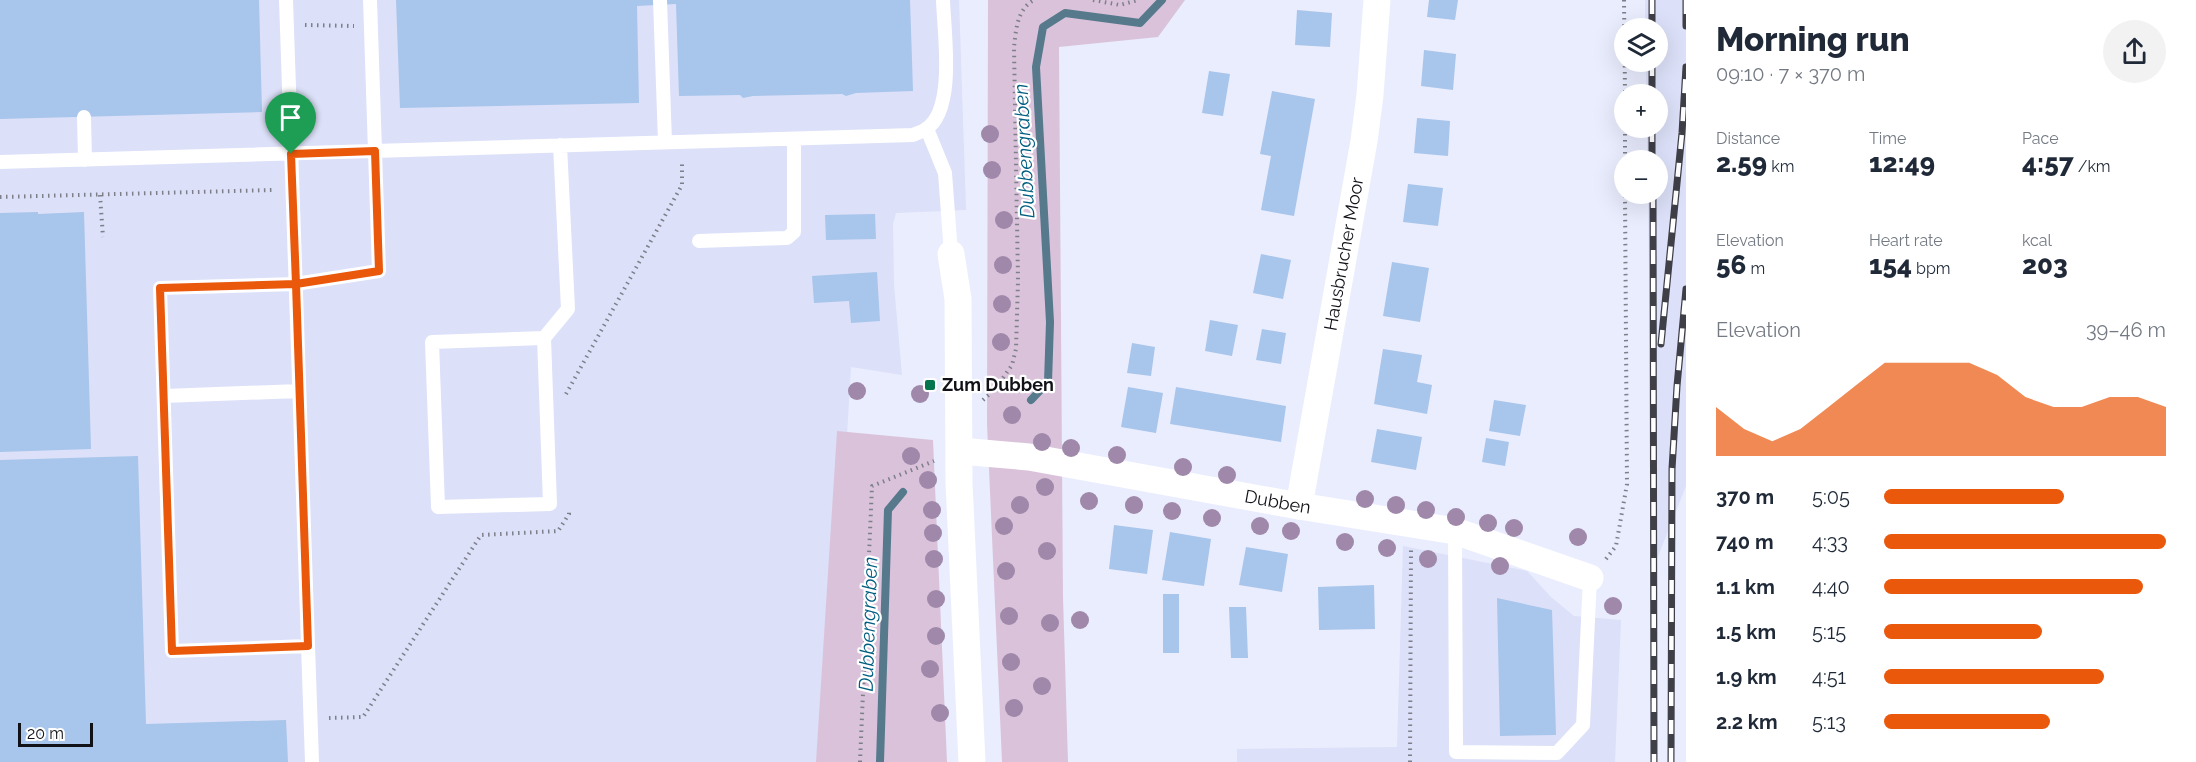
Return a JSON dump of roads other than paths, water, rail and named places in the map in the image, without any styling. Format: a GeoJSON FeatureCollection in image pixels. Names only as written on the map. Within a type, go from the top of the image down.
{"type":"FeatureCollection","features":[{"type":"Feature","properties":{"kind":"street","name":"Hausbrucher Moor"},"geometry":{"type":"LineString","coordinates":[[1299,506],[1364,141],[1377,0]]}},
{"type":"Feature","properties":{"kind":"street"},"geometry":{"type":"LineString","coordinates":[[951,254],[958,299],[960,491],[972,762]]}},
{"type":"Feature","properties":{"kind":"street","name":"Dubben"},"geometry":{"type":"LineString","coordinates":[[960,451],[1010,454],[1299,506],[1455,531],[1590,578]]}},
{"type":"Feature","properties":{"kind":"lane"},"geometry":{"type":"LineString","coordinates":[[286,0],[312,762]]}},
{"type":"Feature","properties":{"kind":"lane"},"geometry":{"type":"LineString","coordinates":[[308,646],[172,651],[160,288],[296,284],[379,271],[370,0]]}},
{"type":"Feature","properties":{"kind":"lane"},"geometry":{"type":"LineString","coordinates":[[660,0],[665,142]]}},
{"type":"Feature","properties":{"kind":"lane"},"geometry":{"type":"LineString","coordinates":[[0,162],[913,135],[927,129],[938,115],[946,91],[943,0]]}},
{"type":"Feature","properties":{"kind":"lane"},"geometry":{"type":"LineString","coordinates":[[84,117],[85,160]]}},
{"type":"Feature","properties":{"kind":"lane"},"geometry":{"type":"LineString","coordinates":[[927,129],[945,172],[951,254]]}},
{"type":"Feature","properties":{"kind":"lane"},"geometry":{"type":"LineString","coordinates":[[699,241],[787,238],[794,232],[794,139]]}},
{"type":"Feature","properties":{"kind":"lane"},"geometry":{"type":"LineString","coordinates":[[544,338],[432,342],[438,507],[550,504],[544,338],[568,309],[560,146]]}},
{"type":"Feature","properties":{"kind":"lane"},"geometry":{"type":"LineString","coordinates":[[164,396],[299,391]]}},
{"type":"Feature","properties":{"kind":"lane"},"geometry":{"type":"LineString","coordinates":[[1455,531],[1456,752],[1557,753],[1583,725],[1590,578]]}},
{"type":"Feature","properties":{"kind":"waterway","name":"Dubbengraben"},"geometry":{"type":"LineString","coordinates":[[1031,400],[1048,382],[1050,322],[1036,67],[1043,27],[1065,13],[1140,23],[1162,0]]}},
{"type":"Feature","properties":{"kind":"waterway","name":"Dubbengraben"},"geometry":{"type":"LineString","coordinates":[[880,762],[888,510],[903,492]]}},
{"type":"Feature","properties":{"kind":"railway"},"geometry":{"type":"LineString","coordinates":[[1652,0],[1652,18]]}},
{"type":"Feature","properties":{"kind":"railway"},"geometry":{"type":"LineString","coordinates":[[1686,0],[1686,26]]}},
{"type":"Feature","properties":{"kind":"railway"},"geometry":{"type":"LineString","coordinates":[[1661,344],[1682,133],[1686,67]]}},
{"type":"Feature","properties":{"kind":"railway"},"geometry":{"type":"LineString","coordinates":[[1652,72],[1652,84]]}},
{"type":"Feature","properties":{"kind":"railway"},"geometry":{"type":"LineString","coordinates":[[1652,138],[1652,150]]}},
{"type":"Feature","properties":{"kind":"railway"},"geometry":{"type":"LineString","coordinates":[[1653,204],[1654,762]]}},
{"type":"Feature","properties":{"kind":"railway"},"geometry":{"type":"LineString","coordinates":[[1671,762],[1672,469],[1686,289]]}},
{"type":"Feature","properties":{"kind":"place","name":"Zum Dubben"},"geometry":{"type":"Point","coordinates":[930,385]}}]}
